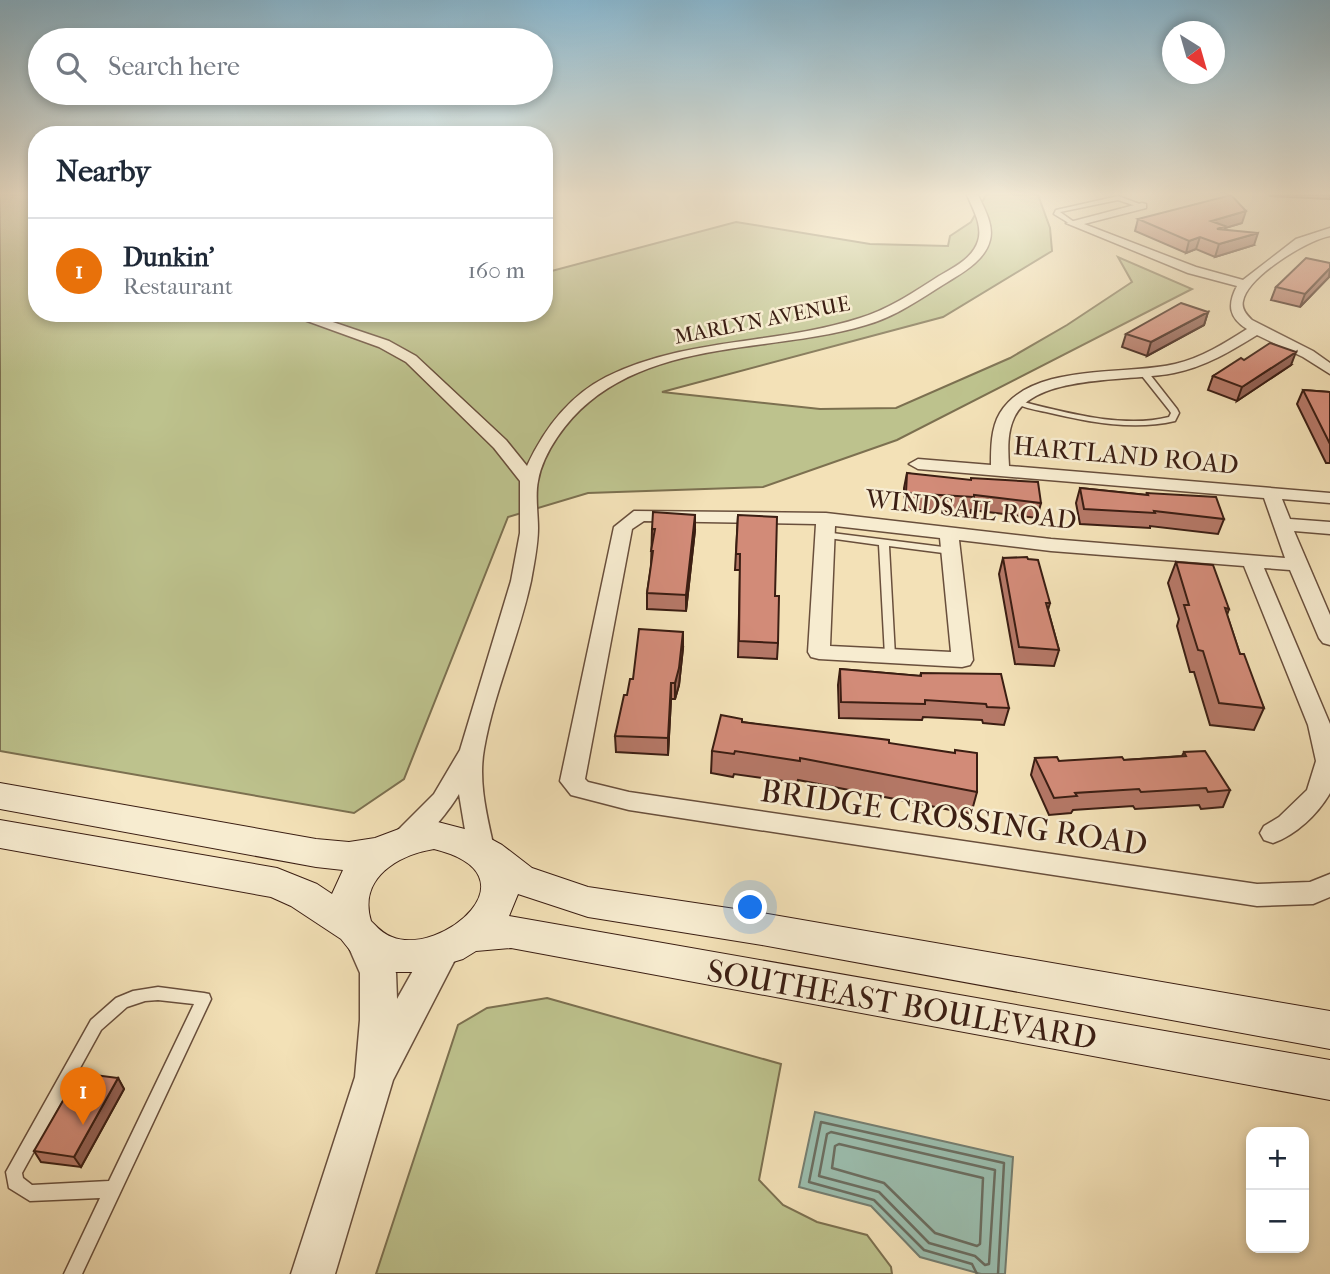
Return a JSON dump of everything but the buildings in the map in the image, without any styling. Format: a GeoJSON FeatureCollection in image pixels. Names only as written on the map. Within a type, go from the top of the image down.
{"type":"FeatureCollection","features":[{"type":"Feature","properties":{"kind":"main road"},"geometry":{"type":"LineString","coordinates":[[0,796],[316,853],[349,856],[434,835],[460,838],[485,852],[495,863],[501,886],[494,912],[457,944],[404,957],[384,953],[304,895],[277,884],[0,834]]}},
{"type":"Feature","properties":{"kind":"main road"},"geometry":{"type":"LineString","coordinates":[[359,934],[348,916],[347,903],[362,874],[394,846]]}},
{"type":"Feature","properties":{"kind":"main road","name":"SOUTHEAST BOULEVARD"},"geometry":{"type":"LineString","coordinates":[[485,852],[519,879],[588,901],[762,929],[1330,1030]]}},
{"type":"Feature","properties":{"kind":"main road","name":"SOUTHEAST BOULEVARD"},"geometry":{"type":"LineString","coordinates":[[457,944],[512,932],[1330,1080]]}},
{"type":"Feature","properties":{"kind":"street","name":"MARLYN AVENUE"},"geometry":{"type":"LineString","coordinates":[[529,481],[536,463],[567,412],[580,400],[612,380],[657,362],[696,352],[864,321],[895,309],[945,279],[975,254]]}},
{"type":"Feature","properties":{"kind":"street"},"geometry":{"type":"LineString","coordinates":[[1151,254],[1192,271],[1246,285]]}},
{"type":"Feature","properties":{"kind":"street"},"geometry":{"type":"LineString","coordinates":[[1283,254],[1235,297],[1236,312],[1256,330],[1306,353],[1330,370]]}},
{"type":"Feature","properties":{"kind":"street"},"geometry":{"type":"LineString","coordinates":[[319,322],[384,344],[411,359],[506,451],[529,481],[529,533],[521,581],[471,750],[443,800],[394,846]]}},
{"type":"Feature","properties":{"kind":"street"},"geometry":{"type":"LineString","coordinates":[[1000,471],[999,440],[1009,412],[1040,389],[1059,383],[1145,374],[1197,362],[1256,330]]}},
{"type":"Feature","properties":{"kind":"street"},"geometry":{"type":"LineString","coordinates":[[1306,353],[1330,358]]}},
{"type":"Feature","properties":{"kind":"street","name":"HARTLAND ROAD"},"geometry":{"type":"LineString","coordinates":[[918,464],[1330,498]]}},
{"type":"Feature","properties":{"kind":"street"},"geometry":{"type":"LineString","coordinates":[[1270,494],[1297,565],[1330,638]]}},
{"type":"Feature","properties":{"kind":"street","name":"WINDSAIL ROAD"},"geometry":{"type":"LineString","coordinates":[[572,780],[622,527],[640,514],[825,527],[950,542],[1051,545],[1297,565]]}},
{"type":"Feature","properties":{"kind":"street"},"geometry":{"type":"LineString","coordinates":[[1282,524],[1330,528]]}},
{"type":"Feature","properties":{"kind":"street"},"geometry":{"type":"LineString","coordinates":[[825,527],[819,652],[962,660],[950,542]]}},
{"type":"Feature","properties":{"kind":"street"},"geometry":{"type":"LineString","coordinates":[[1251,560],[1328,750],[1326,774],[1316,796],[1288,824],[1273,833]]}},
{"type":"Feature","properties":{"kind":"street"},"geometry":{"type":"LineString","coordinates":[[471,750],[471,800],[485,852]]}},
{"type":"Feature","properties":{"kind":"street","name":"BRIDGE CROSSING ROAD"},"geometry":{"type":"LineString","coordinates":[[572,780],[580,789],[589,792],[642,803],[1257,895],[1313,893],[1330,885]]}},
{"type":"Feature","properties":{"kind":"street"},"geometry":{"type":"LineString","coordinates":[[313,1274],[374,1077],[379,1020],[378,973],[359,934]]}},
{"type":"Feature","properties":{"kind":"street"},"geometry":{"type":"LineString","coordinates":[[374,1077],[457,944]]}},
{"type":"Feature","properties":{"kind":"lane"},"geometry":{"type":"LineString","coordinates":[[1019,404],[1083,418],[1152,423],[1172,419],[1175,413],[1173,409],[1145,374]]}},
{"type":"Feature","properties":{"kind":"lane"},"geometry":{"type":"LineString","coordinates":[[825,527],[884,542],[950,542]]}},
{"type":"Feature","properties":{"kind":"lane"},"geometry":{"type":"LineString","coordinates":[[884,542],[890,656]]}},
{"type":"Feature","properties":{"kind":"lane"},"geometry":{"type":"LineString","coordinates":[[73,1274],[114,1189],[204,999],[148,992],[112,1007],[96,1025],[13,1172],[15,1182],[30,1193],[114,1189]]}},
{"type":"Feature","properties":{"kind":"green space"},"geometry":{"type":"Polygon","coordinates":[[[0,254],[28,254],[28,322],[553,322],[553,271],[614,254],[1046,254],[943,317],[662,392],[820,409],[896,408],[1010,358],[1067,325],[1132,282],[1118,257],[1192,289],[897,440],[763,487],[588,493],[508,517],[404,779],[354,813],[0,751],[0,254]]]}},
{"type":"Feature","properties":{"kind":"green space"},"geometry":{"type":"Polygon","coordinates":[[[547,998],[781,1064],[759,1180],[783,1205],[817,1222],[867,1235],[891,1267],[892,1274],[376,1274],[458,1025],[487,1008],[547,998]]]}},
{"type":"Feature","properties":{"kind":"water"},"geometry":{"type":"Polygon","coordinates":[[[815,1112],[1013,1157],[1005,1274],[981,1274],[920,1257],[871,1206],[799,1187],[815,1112]]]}},
{"type":"Feature","properties":{"kind":"place","name":"Dunkin'"},"geometry":{"type":"Point","coordinates":[83,1125]}}]}
